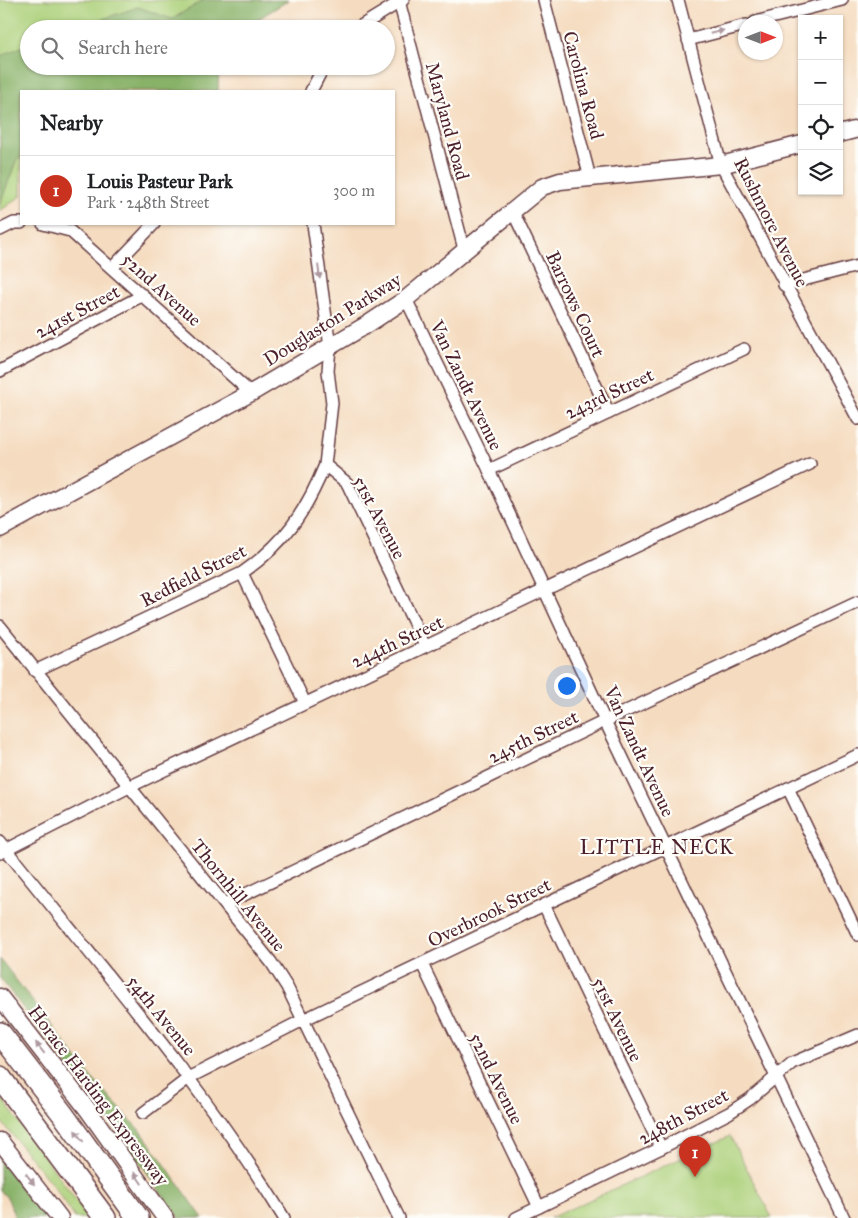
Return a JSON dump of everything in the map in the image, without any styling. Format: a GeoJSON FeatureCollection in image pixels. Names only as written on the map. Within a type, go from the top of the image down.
{"type":"FeatureCollection","features":[{"type":"Feature","properties":{"kind":"highway"},"geometry":{"type":"LineString","coordinates":[[0,1033],[62,1113],[138,1218]]}},
{"type":"Feature","properties":{"kind":"highway"},"geometry":{"type":"LineString","coordinates":[[0,1077],[105,1218]]}},
{"type":"Feature","properties":{"kind":"main road"},"geometry":{"type":"LineString","coordinates":[[843,133],[858,129]]}},
{"type":"Feature","properties":{"kind":"main road","name":"Douglaston Parkway"},"geometry":{"type":"LineString","coordinates":[[0,529],[251,393],[330,347],[406,299],[534,192],[549,184],[721,165],[798,145]]}},
{"type":"Feature","properties":{"kind":"main road","name":"Horace Harding Expressway"},"geometry":{"type":"LineString","coordinates":[[0,997],[115,1146],[165,1218]]}},
{"type":"Feature","properties":{"kind":"main road"},"geometry":{"type":"LineString","coordinates":[[0,1141],[60,1218]]}},
{"type":"Feature","properties":{"kind":"street","name":"Carolina Road"},"geometry":{"type":"LineString","coordinates":[[544,0],[590,178]]}},
{"type":"Feature","properties":{"kind":"street","name":"Rushmore Avenue"},"geometry":{"type":"LineString","coordinates":[[678,0],[721,165],[784,285],[854,401],[858,419]]}},
{"type":"Feature","properties":{"kind":"street"},"geometry":{"type":"LineString","coordinates":[[783,15],[842,0]]}},
{"type":"Feature","properties":{"kind":"street"},"geometry":{"type":"LineString","coordinates":[[370,20],[401,1]]}},
{"type":"Feature","properties":{"kind":"street","name":"Maryland Road"},"geometry":{"type":"LineString","coordinates":[[401,1],[464,249]]}},
{"type":"Feature","properties":{"kind":"street"},"geometry":{"type":"LineString","coordinates":[[688,40],[738,27]]}},
{"type":"Feature","properties":{"kind":"street"},"geometry":{"type":"LineString","coordinates":[[313,86],[319,75]]}},
{"type":"Feature","properties":{"kind":"street","name":"Barrows Court"},"geometry":{"type":"LineString","coordinates":[[512,210],[609,413]]}},
{"type":"Feature","properties":{"kind":"street"},"geometry":{"type":"LineString","coordinates":[[0,230],[18,223]]}},
{"type":"Feature","properties":{"kind":"street","name":"52nd Avenue"},"geometry":{"type":"LineString","coordinates":[[47,225],[70,231],[113,267],[251,393]]}},
{"type":"Feature","properties":{"kind":"street"},"geometry":{"type":"LineString","coordinates":[[113,267],[153,225]]}},
{"type":"Feature","properties":{"kind":"street"},"geometry":{"type":"LineString","coordinates":[[313,225],[330,347],[328,371],[332,403],[325,465]]}},
{"type":"Feature","properties":{"kind":"street"},"geometry":{"type":"LineString","coordinates":[[784,285],[858,266]]}},
{"type":"Feature","properties":{"kind":"street","name":"241st Street"},"geometry":{"type":"LineString","coordinates":[[0,371],[143,295]]}},
{"type":"Feature","properties":{"kind":"street","name":"Van Zandt Avenue"},"geometry":{"type":"LineString","coordinates":[[406,299],[546,589],[605,721],[844,1218]]}},
{"type":"Feature","properties":{"kind":"street","name":"243rd Street"},"geometry":{"type":"LineString","coordinates":[[489,470],[744,349]]}},
{"type":"Feature","properties":{"kind":"street","name":"244th Street"},"geometry":{"type":"LineString","coordinates":[[2,848],[810,464]]}},
{"type":"Feature","properties":{"kind":"street","name":"Redfield Street"},"geometry":{"type":"LineString","coordinates":[[35,671],[242,573],[262,559],[296,523],[307,506],[325,465]]}},
{"type":"Feature","properties":{"kind":"street","name":"51st Avenue"},"geometry":{"type":"LineString","coordinates":[[325,465],[347,483],[425,646]]}},
{"type":"Feature","properties":{"kind":"street"},"geometry":{"type":"LineString","coordinates":[[242,573],[305,703]]}},
{"type":"Feature","properties":{"kind":"street","name":"245th Street"},"geometry":{"type":"LineString","coordinates":[[225,904],[605,721],[858,602]]}},
{"type":"Feature","properties":{"kind":"street","name":"Thornhill Avenue"},"geometry":{"type":"LineString","coordinates":[[0,626],[271,962],[303,1020],[399,1218]]}},
{"type":"Feature","properties":{"kind":"street","name":"Overbrook Street"},"geometry":{"type":"LineString","coordinates":[[143,1113],[190,1077],[303,1020],[858,755]]}},
{"type":"Feature","properties":{"kind":"street"},"geometry":{"type":"LineString","coordinates":[[788,788],[858,935]]}},
{"type":"Feature","properties":{"kind":"street","name":"54th Avenue"},"geometry":{"type":"LineString","coordinates":[[2,848],[190,1077],[228,1129],[284,1218]]}},
{"type":"Feature","properties":{"kind":"street","name":"51st Avenue"},"geometry":{"type":"LineString","coordinates":[[544,906],[661,1148]]}},
{"type":"Feature","properties":{"kind":"street","name":"52nd Avenue"},"geometry":{"type":"LineString","coordinates":[[422,964],[540,1207]]}},
{"type":"Feature","properties":{"kind":"street","name":"248th Street"},"geometry":{"type":"LineString","coordinates":[[516,1218],[729,1113],[750,1099],[792,1063],[858,1035]]}},
{"type":"Feature","properties":{"kind":"green space"},"geometry":{"type":"Polygon","coordinates":[[[0,0],[270,0],[244,20],[20,20],[20,75],[26,75],[20,90],[20,197],[0,211],[0,0]]]}},
{"type":"Feature","properties":{"kind":"green space"},"geometry":{"type":"Polygon","coordinates":[[[204,0],[289,0],[257,20],[100,20],[138,7],[172,19],[204,0]]]}},
{"type":"Feature","properties":{"kind":"green space"},"geometry":{"type":"Polygon","coordinates":[[[20,48],[20,75],[219,75],[218,90],[20,90],[20,158],[17,159],[0,204],[0,56],[20,48]]]}},
{"type":"Feature","properties":{"kind":"green space"},"geometry":{"type":"Polygon","coordinates":[[[0,959],[91,1077],[144,1135],[203,1218],[179,1218],[130,1149],[0,978],[0,959]]]}},
{"type":"Feature","properties":{"kind":"green space"},"geometry":{"type":"Polygon","coordinates":[[[0,1096],[89,1218],[75,1218],[55,1188],[0,1120],[0,1096]]]}},
{"type":"Feature","properties":{"kind":"green space"},"geometry":{"type":"Polygon","coordinates":[[[730,1136],[772,1218],[550,1218],[730,1136]]]}},
{"type":"Feature","properties":{"kind":"green space"},"geometry":{"type":"Polygon","coordinates":[[[0,1152],[11,1163],[48,1218],[15,1218],[8,1199],[0,1190],[0,1152]]]}},
{"type":"Feature","properties":{"kind":"place","name":"Louis Pasteur Park"},"geometry":{"type":"Point","coordinates":[695,1177]}},
{"type":"Feature","properties":{"kind":"district","name":"LITTLE NECK"},"geometry":{"type":"Point","coordinates":[657,847]}}]}
